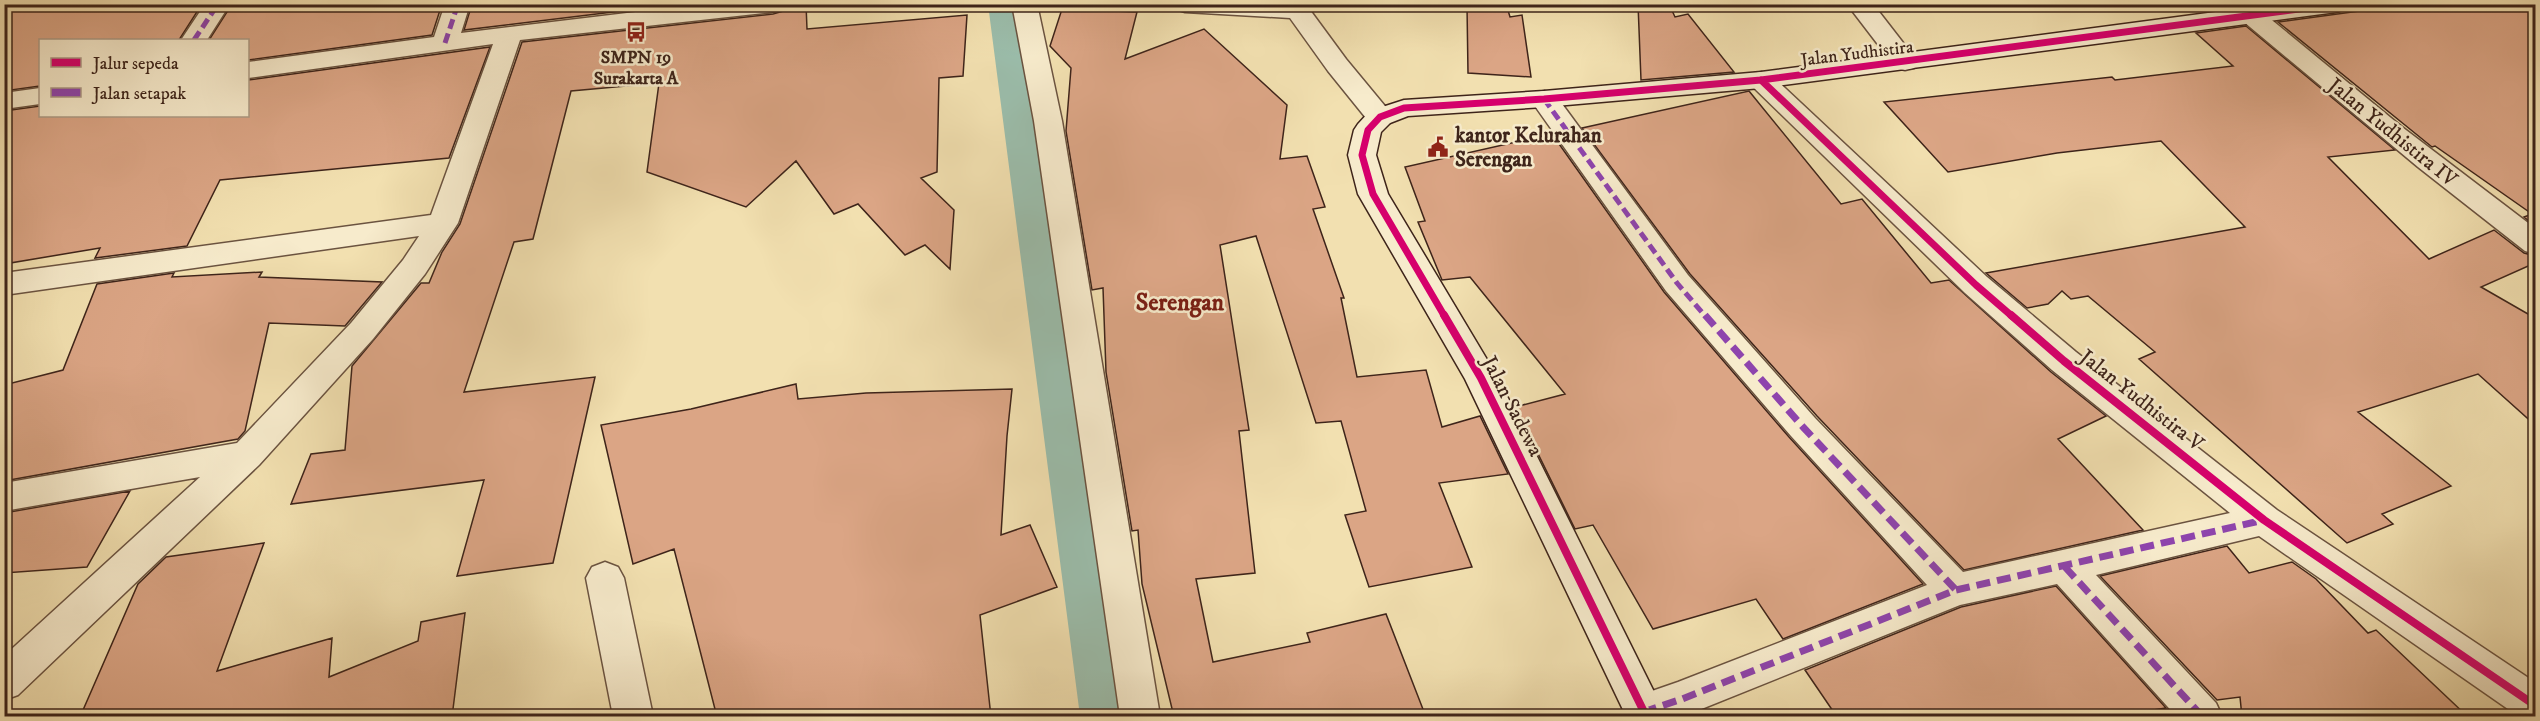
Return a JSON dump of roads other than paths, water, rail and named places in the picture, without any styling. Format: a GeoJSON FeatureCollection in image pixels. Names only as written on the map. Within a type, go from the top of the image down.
{"type":"FeatureCollection","features":[{"type":"Feature","properties":{"kind":"street"},"geometry":{"type":"LineString","coordinates":[[196,39],[218,4]]}},
{"type":"Feature","properties":{"kind":"street"},"geometry":{"type":"LineString","coordinates":[[445,43],[458,4]]}},
{"type":"Feature","properties":{"kind":"street"},"geometry":{"type":"LineString","coordinates":[[249,70],[686,9],[773,4]]}},
{"type":"Feature","properties":{"kind":"street"},"geometry":{"type":"LineString","coordinates":[[1024,4],[1048,121],[1140,717]]}},
{"type":"Feature","properties":{"kind":"street"},"geometry":{"type":"LineString","coordinates":[[1185,4],[1298,8],[1337,65],[1380,117]]}},
{"type":"Feature","properties":{"kind":"street"},"geometry":{"type":"LineString","coordinates":[[1859,4],[1905,62]]}},
{"type":"Feature","properties":{"kind":"street","name":"Jalan Yudhistira"},"geometry":{"type":"LineString","coordinates":[[1380,117],[1404,108],[1544,99],[1761,80],[2253,17],[2337,4]]}},
{"type":"Feature","properties":{"kind":"street","name":"Jalan Yudhistira IV"},"geometry":{"type":"LineString","coordinates":[[2253,17],[2368,114],[2535,244]]}},
{"type":"Feature","properties":{"kind":"street"},"geometry":{"type":"LineString","coordinates":[[4,682],[247,455],[362,331],[414,267],[443,223],[508,34]]}},
{"type":"Feature","properties":{"kind":"street","name":"Jalan Yudhistira V"},"geometry":{"type":"LineString","coordinates":[[1761,80],[1976,285],[2064,361],[2264,520],[2535,706]]}},
{"type":"Feature","properties":{"kind":"street"},"geometry":{"type":"LineString","coordinates":[[4,100],[39,96]]}},
{"type":"Feature","properties":{"kind":"street"},"geometry":{"type":"LineString","coordinates":[[1544,99],[1677,283],[1803,427],[1956,590]]}},
{"type":"Feature","properties":{"kind":"street","name":"Jalan Sadewa"},"geometry":{"type":"LineString","coordinates":[[1380,117],[1368,130],[1362,155],[1373,194],[1481,378],[1644,714]]}},
{"type":"Feature","properties":{"kind":"street"},"geometry":{"type":"LineString","coordinates":[[4,284],[443,223]]}},
{"type":"Feature","properties":{"kind":"street"},"geometry":{"type":"LineString","coordinates":[[4,497],[247,455]]}},
{"type":"Feature","properties":{"kind":"street"},"geometry":{"type":"LineString","coordinates":[[1644,714],[1956,590],[2264,520]]}},
{"type":"Feature","properties":{"kind":"street"},"geometry":{"type":"LineString","coordinates":[[2065,567],[2202,717]]}},
{"type":"Feature","properties":{"kind":"street"},"geometry":{"type":"LineString","coordinates":[[604,578],[633,717]]}},
{"type":"Feature","properties":{"kind":"waterway"},"geometry":{"type":"LineString","coordinates":[[1011,4],[1010,12],[1114,716]]}},
{"type":"Feature","properties":{"kind":"place","name":"SMPN 19 Surakarta A"},"geometry":{"type":"Point","coordinates":[636,32]}},
{"type":"Feature","properties":{"kind":"place","name":"kantor Kelurahan Serengan"},"geometry":{"type":"Point","coordinates":[1438,147]}},
{"type":"Feature","properties":{"kind":"district","name":"Serengan"},"geometry":{"type":"Point","coordinates":[1180,302]}}]}
